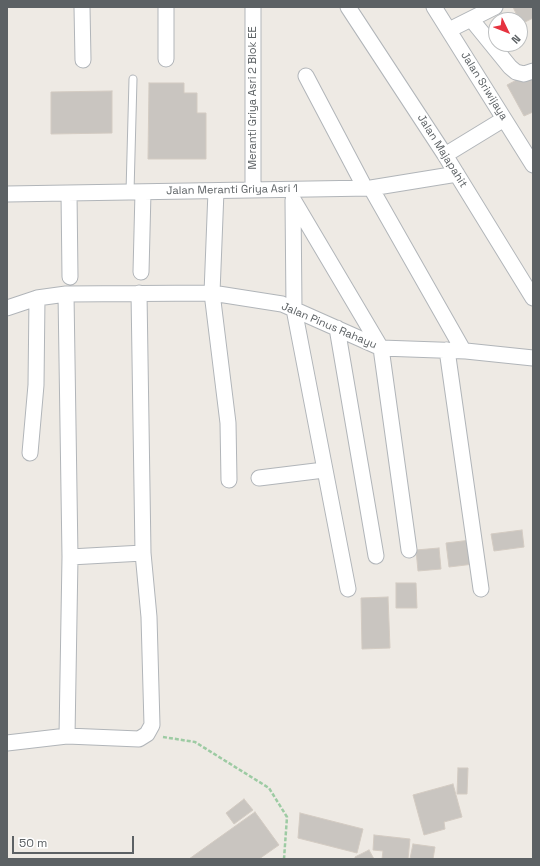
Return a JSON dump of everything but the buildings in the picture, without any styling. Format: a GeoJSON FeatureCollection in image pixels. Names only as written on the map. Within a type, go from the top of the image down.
{"type":"FeatureCollection","features":[{"type":"Feature","properties":{"kind":"street"},"geometry":{"type":"LineString","coordinates":[[82,7],[83,60]]}},
{"type":"Feature","properties":{"kind":"street"},"geometry":{"type":"LineString","coordinates":[[166,7],[166,59]]}},
{"type":"Feature","properties":{"kind":"street","name":"Meranti Griya Asri 2 Blok EE"},"geometry":{"type":"LineString","coordinates":[[253,7],[253,190]]}},
{"type":"Feature","properties":{"kind":"street","name":"Jalan Majapahit"},"geometry":{"type":"LineString","coordinates":[[348,7],[445,155],[533,298]]}},
{"type":"Feature","properties":{"kind":"street","name":"Jalan Sriwijaya"},"geometry":{"type":"LineString","coordinates":[[434,7],[533,165]]}},
{"type":"Feature","properties":{"kind":"street"},"geometry":{"type":"LineString","coordinates":[[449,30],[495,7]]}},
{"type":"Feature","properties":{"kind":"street"},"geometry":{"type":"LineString","coordinates":[[471,19],[510,67],[516,72],[524,74],[533,71]]}},
{"type":"Feature","properties":{"kind":"street"},"geometry":{"type":"LineString","coordinates":[[306,76],[368,188],[463,350],[466,351]]}},
{"type":"Feature","properties":{"kind":"street"},"geometry":{"type":"LineString","coordinates":[[445,155],[504,119]]}},
{"type":"Feature","properties":{"kind":"street","name":"Jalan Meranti Griya Asri 1"},"geometry":{"type":"LineString","coordinates":[[7,194],[253,190],[290,195],[368,188],[457,174]]}},
{"type":"Feature","properties":{"kind":"street"},"geometry":{"type":"LineString","coordinates":[[216,190],[212,294],[228,423],[229,480]]}},
{"type":"Feature","properties":{"kind":"street"},"geometry":{"type":"LineString","coordinates":[[136,192],[141,272]]}},
{"type":"Feature","properties":{"kind":"street"},"geometry":{"type":"LineString","coordinates":[[69,193],[70,277]]}},
{"type":"Feature","properties":{"kind":"street"},"geometry":{"type":"LineString","coordinates":[[290,195],[294,309],[348,589]]}},
{"type":"Feature","properties":{"kind":"street"},"geometry":{"type":"LineString","coordinates":[[290,195],[381,348],[410,550]]}},
{"type":"Feature","properties":{"kind":"street"},"geometry":{"type":"LineString","coordinates":[[7,743],[67,736],[139,739],[147,734],[152,725],[149,617],[143,553],[139,293]]}},
{"type":"Feature","properties":{"kind":"street"},"geometry":{"type":"LineString","coordinates":[[66,294],[70,557],[67,736]]}},
{"type":"Feature","properties":{"kind":"street","name":"Jalan Pinus Rahayu"},"geometry":{"type":"LineString","coordinates":[[7,308],[37,298],[66,294],[212,294],[282,304],[381,348],[466,351],[533,358]]}},
{"type":"Feature","properties":{"kind":"street"},"geometry":{"type":"LineString","coordinates":[[30,453],[36,384],[37,298]]}},
{"type":"Feature","properties":{"kind":"street"},"geometry":{"type":"LineString","coordinates":[[337,328],[376,556]]}},
{"type":"Feature","properties":{"kind":"street"},"geometry":{"type":"LineString","coordinates":[[447,350],[481,589]]}},
{"type":"Feature","properties":{"kind":"street"},"geometry":{"type":"LineString","coordinates":[[259,478],[324,470]]}},
{"type":"Feature","properties":{"kind":"street"},"geometry":{"type":"LineString","coordinates":[[70,557],[143,553]]}},
{"type":"Feature","properties":{"kind":"lane"},"geometry":{"type":"LineString","coordinates":[[133,79],[136,192]]}},
{"type":"Feature","properties":{"kind":"path"},"geometry":{"type":"LineString","coordinates":[[147,734],[195,742],[269,788],[287,817],[284,859]]}}]}
